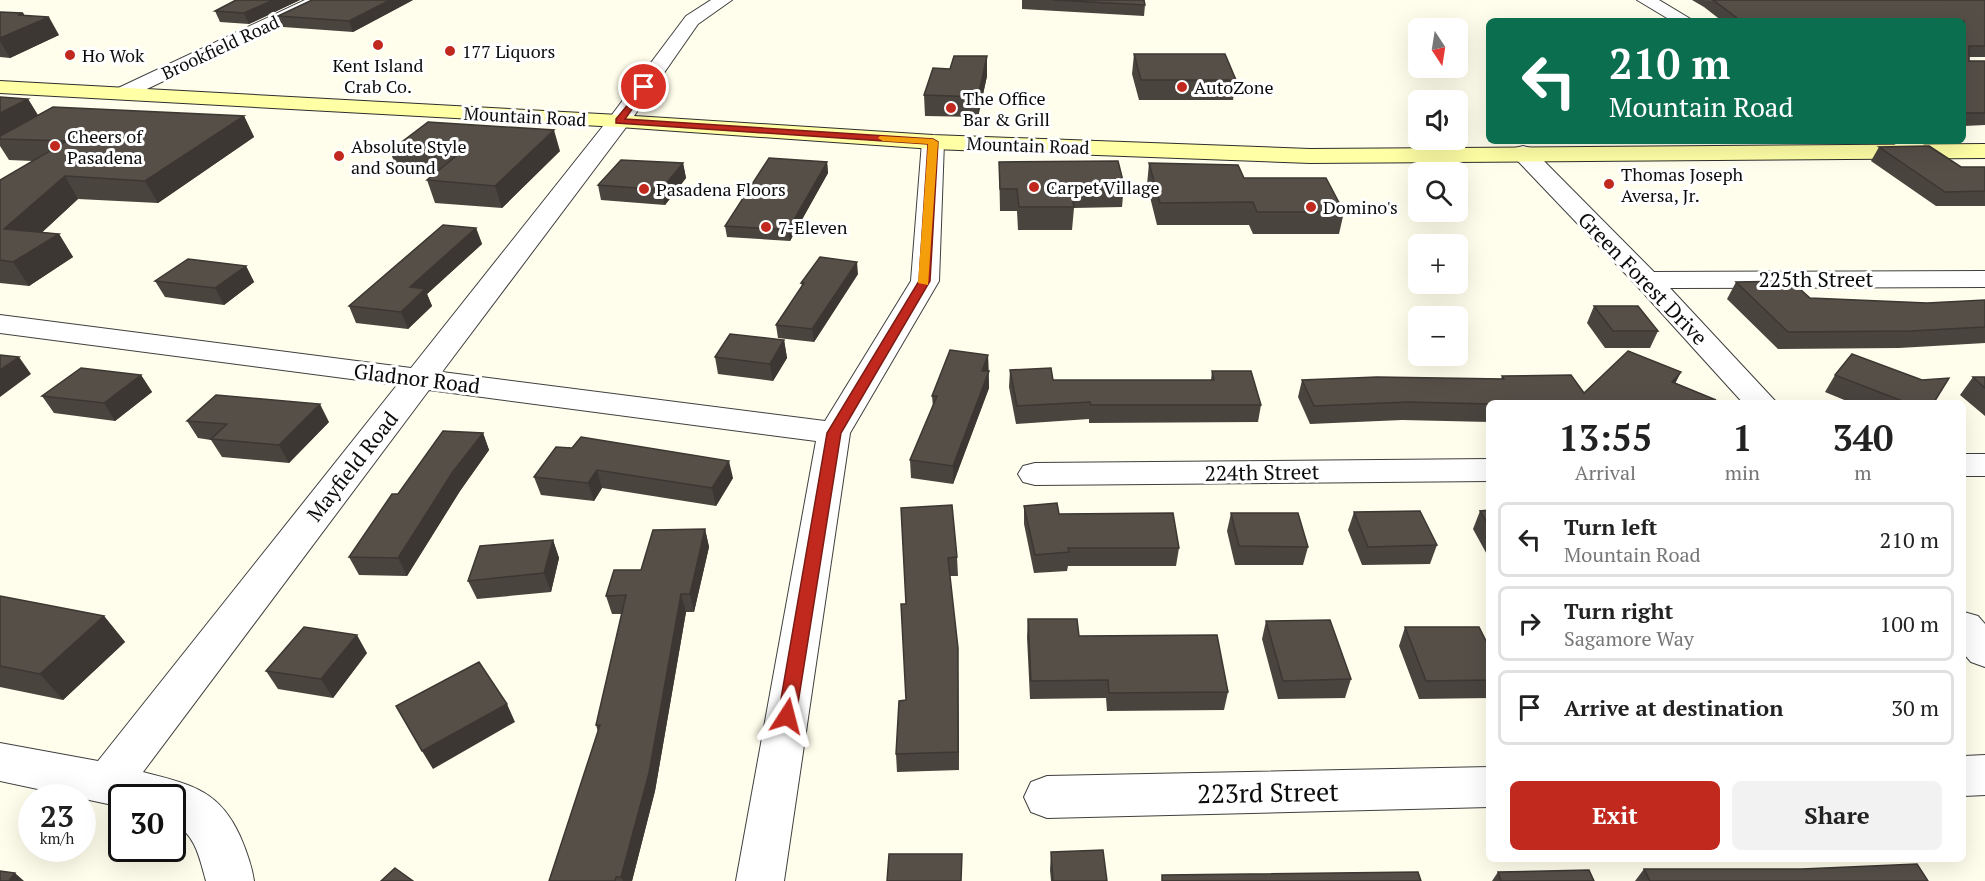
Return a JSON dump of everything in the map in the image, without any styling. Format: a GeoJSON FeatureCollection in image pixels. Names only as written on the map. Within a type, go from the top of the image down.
{"type":"FeatureCollection","features":[{"type":"Feature","properties":{"kind":"main road","name":"Mountain Road"},"geometry":{"type":"LineString","coordinates":[[0,87],[619,121],[933,142],[1310,156],[1912,146],[1985,151]]}},
{"type":"Feature","properties":{"kind":"street","name":"Brookfield Road"},"geometry":{"type":"LineString","coordinates":[[121,94],[319,0]]}},
{"type":"Feature","properties":{"kind":"street","name":"Mayfield Road"},"geometry":{"type":"LineString","coordinates":[[108,783],[619,121],[692,20],[723,0]]}},
{"type":"Feature","properties":{"kind":"street"},"geometry":{"type":"LineString","coordinates":[[1646,0],[1679,18]]}},
{"type":"Feature","properties":{"kind":"street"},"geometry":{"type":"LineString","coordinates":[[760,881],[834,433],[924,281],[933,142]]}},
{"type":"Feature","properties":{"kind":"street","name":"Green Forest Drive"},"geometry":{"type":"LineString","coordinates":[[1523,153],[1647,280],[1758,400]]}},
{"type":"Feature","properties":{"kind":"street","name":"225th Street"},"geometry":{"type":"LineString","coordinates":[[1647,280],[1985,279]]}},
{"type":"Feature","properties":{"kind":"street","name":"Gladnor Road"},"geometry":{"type":"LineString","coordinates":[[0,324],[834,433]]}},
{"type":"Feature","properties":{"kind":"street"},"geometry":{"type":"LineString","coordinates":[[1966,465],[1985,465]]}},
{"type":"Feature","properties":{"kind":"street","name":"224th Street"},"geometry":{"type":"LineString","coordinates":[[1035,474],[1486,470]]}},
{"type":"Feature","properties":{"kind":"street"},"geometry":{"type":"LineString","coordinates":[[1966,629],[1985,651]]}},
{"type":"Feature","properties":{"kind":"street"},"geometry":{"type":"LineString","coordinates":[[0,762],[112,784]]}},
{"type":"Feature","properties":{"kind":"street"},"geometry":{"type":"LineString","coordinates":[[1966,776],[1985,775]]}},
{"type":"Feature","properties":{"kind":"street","name":"223rd Street"},"geometry":{"type":"LineString","coordinates":[[1047,797],[1486,787]]}},
{"type":"Feature","properties":{"kind":"street"},"geometry":{"type":"LineString","coordinates":[[186,804],[217,832],[230,880]]}},
{"type":"Feature","properties":{"kind":"building"},"geometry":{"type":"Polygon","coordinates":[[[236,0],[273,0],[244,13],[215,11],[236,0]]]}},
{"type":"Feature","properties":{"kind":"building"},"geometry":{"type":"Polygon","coordinates":[[[312,0],[390,0],[349,21],[278,16],[312,0]]]}},
{"type":"Feature","properties":{"kind":"building"},"geometry":{"type":"Polygon","coordinates":[[[1053,0],[1144,0],[1145,5],[1053,0]]]}},
{"type":"Feature","properties":{"kind":"building"},"geometry":{"type":"Polygon","coordinates":[[[1713,0],[1984,0],[1985,46],[1969,46],[1969,61],[1985,61],[1985,113],[1966,113],[1966,18],[1737,18],[1713,0]]]}},
{"type":"Feature","properties":{"kind":"building"},"geometry":{"type":"Polygon","coordinates":[[[0,12],[23,13],[18,15],[49,17],[0,38],[0,12]]]}},
{"type":"Feature","properties":{"kind":"building"},"geometry":{"type":"Polygon","coordinates":[[[1134,54],[1225,54],[1236,80],[1141,80],[1134,54]]]}},
{"type":"Feature","properties":{"kind":"building"},"geometry":{"type":"Polygon","coordinates":[[[954,56],[987,56],[978,97],[924,95],[933,68],[950,69],[954,56]]]}},
{"type":"Feature","properties":{"kind":"building"},"geometry":{"type":"Polygon","coordinates":[[[0,97],[28,99],[0,113],[0,97]]]}},
{"type":"Feature","properties":{"kind":"building"},"geometry":{"type":"Polygon","coordinates":[[[53,107],[244,116],[145,181],[65,176],[4,229],[59,234],[13,262],[0,260],[0,180],[67,141],[0,139],[0,136],[53,107]]]}},
{"type":"Feature","properties":{"kind":"building"},"geometry":{"type":"Polygon","coordinates":[[[428,122],[554,130],[495,186],[427,180],[456,156],[390,151],[428,122]]]}},
{"type":"Feature","properties":{"kind":"building"},"geometry":{"type":"Polygon","coordinates":[[[1929,146],[1961,167],[1985,167],[1985,191],[1945,192],[1879,147],[1929,146]]]}},
{"type":"Feature","properties":{"kind":"building"},"geometry":{"type":"Polygon","coordinates":[[[769,158],[827,162],[788,230],[725,226],[769,158]]]}},
{"type":"Feature","properties":{"kind":"building"},"geometry":{"type":"Polygon","coordinates":[[[621,160],[683,163],[661,190],[598,185],[621,160]]]}},
{"type":"Feature","properties":{"kind":"building"},"geometry":{"type":"Polygon","coordinates":[[[1118,161],[1124,185],[1070,186],[1074,207],[1019,207],[1017,189],[1000,189],[999,162],[1118,161]]]}},
{"type":"Feature","properties":{"kind":"building"},"geometry":{"type":"Polygon","coordinates":[[[1149,163],[1238,165],[1244,178],[1326,178],[1344,212],[1257,212],[1253,202],[1160,203],[1149,163]]]}},
{"type":"Feature","properties":{"kind":"building"},"geometry":{"type":"Polygon","coordinates":[[[443,225],[476,228],[410,287],[425,289],[401,312],[349,306],[443,225]]]}},
{"type":"Feature","properties":{"kind":"building"},"geometry":{"type":"Polygon","coordinates":[[[820,257],[857,262],[812,329],[776,325],[804,283],[801,283],[820,257]]]}},
{"type":"Feature","properties":{"kind":"building"},"geometry":{"type":"Polygon","coordinates":[[[188,259],[246,266],[215,288],[155,281],[188,259]]]}},
{"type":"Feature","properties":{"kind":"building"},"geometry":{"type":"Polygon","coordinates":[[[1791,281],[1810,298],[1927,303],[1985,300],[1985,327],[1910,331],[1788,332],[1736,282],[1791,281]]]}},
{"type":"Feature","properties":{"kind":"building"},"geometry":{"type":"Polygon","coordinates":[[[1594,306],[1638,306],[1658,331],[1613,331],[1594,306]]]}},
{"type":"Feature","properties":{"kind":"building"},"geometry":{"type":"Polygon","coordinates":[[[730,334],[784,340],[770,364],[715,357],[730,334]]]}},
{"type":"Feature","properties":{"kind":"building"},"geometry":{"type":"Polygon","coordinates":[[[950,350],[988,355],[982,371],[989,371],[953,466],[910,460],[937,396],[932,396],[950,350]]]}},
{"type":"Feature","properties":{"kind":"building"},"geometry":{"type":"Polygon","coordinates":[[[1628,351],[1681,372],[1672,382],[1716,400],[1486,400],[1486,404],[1408,402],[1314,406],[1302,380],[1377,377],[1504,379],[1502,376],[1571,375],[1584,393],[1628,351]]]}},
{"type":"Feature","properties":{"kind":"building"},"geometry":{"type":"Polygon","coordinates":[[[1852,354],[1922,380],[1949,378],[1935,400],[1900,400],[1835,375],[1852,354]]]}},
{"type":"Feature","properties":{"kind":"building"},"geometry":{"type":"Polygon","coordinates":[[[0,355],[19,357],[0,370],[0,355]]]}},
{"type":"Feature","properties":{"kind":"building"},"geometry":{"type":"Polygon","coordinates":[[[81,368],[141,375],[104,403],[42,396],[81,368]]]}},
{"type":"Feature","properties":{"kind":"building"},"geometry":{"type":"Polygon","coordinates":[[[1051,368],[1053,380],[1214,380],[1212,371],[1251,371],[1261,405],[1091,405],[1090,402],[1017,406],[1010,370],[1051,368]]]}},
{"type":"Feature","properties":{"kind":"building"},"geometry":{"type":"Polygon","coordinates":[[[1973,377],[1985,377],[1985,388],[1973,377]]]}},
{"type":"Feature","properties":{"kind":"building"},"geometry":{"type":"Polygon","coordinates":[[[216,395],[320,404],[279,445],[211,439],[227,424],[187,421],[216,395]]]}},
{"type":"Feature","properties":{"kind":"building"},"geometry":{"type":"Polygon","coordinates":[[[443,431],[483,433],[452,473],[398,558],[349,557],[392,494],[398,494],[443,431]]]}},
{"type":"Feature","properties":{"kind":"building"},"geometry":{"type":"Polygon","coordinates":[[[581,437],[729,461],[712,488],[597,470],[588,483],[534,477],[556,447],[572,448],[581,437]]]}},
{"type":"Feature","properties":{"kind":"building"},"geometry":{"type":"Polygon","coordinates":[[[1057,503],[1059,514],[1173,513],[1179,548],[1068,548],[1069,552],[1035,555],[1024,506],[1057,503]]]}},
{"type":"Feature","properties":{"kind":"building"},"geometry":{"type":"Polygon","coordinates":[[[952,505],[957,557],[948,558],[958,648],[958,752],[896,754],[899,701],[906,700],[901,604],[906,604],[901,508],[952,505]]]}},
{"type":"Feature","properties":{"kind":"building"},"geometry":{"type":"Polygon","coordinates":[[[1486,510],[1486,521],[1480,511],[1486,510]]]}},
{"type":"Feature","properties":{"kind":"building"},"geometry":{"type":"Polygon","coordinates":[[[1420,511],[1437,545],[1368,547],[1354,512],[1420,511]]]}},
{"type":"Feature","properties":{"kind":"building"},"geometry":{"type":"Polygon","coordinates":[[[1231,513],[1298,513],[1308,547],[1239,546],[1231,513]]]}},
{"type":"Feature","properties":{"kind":"building"},"geometry":{"type":"Polygon","coordinates":[[[705,529],[690,594],[681,594],[649,773],[621,877],[616,877],[615,881],[549,881],[600,725],[596,725],[626,595],[606,596],[614,570],[641,570],[653,530],[705,529]]]}},
{"type":"Feature","properties":{"kind":"building"},"geometry":{"type":"Polygon","coordinates":[[[553,540],[544,573],[468,581],[480,546],[553,540]]]}},
{"type":"Feature","properties":{"kind":"building"},"geometry":{"type":"Polygon","coordinates":[[[0,596],[104,616],[40,674],[0,666],[0,596]]]}},
{"type":"Feature","properties":{"kind":"building"},"geometry":{"type":"Polygon","coordinates":[[[1028,619],[1077,619],[1079,636],[1217,635],[1228,692],[1109,693],[1108,680],[1031,681],[1028,619]]]}},
{"type":"Feature","properties":{"kind":"building"},"geometry":{"type":"Polygon","coordinates":[[[1330,620],[1351,679],[1283,681],[1266,621],[1330,620]]]}},
{"type":"Feature","properties":{"kind":"building"},"geometry":{"type":"Polygon","coordinates":[[[304,627],[357,635],[321,679],[266,671],[304,627]]]}},
{"type":"Feature","properties":{"kind":"building"},"geometry":{"type":"Polygon","coordinates":[[[1405,627],[1479,627],[1486,641],[1486,680],[1426,681],[1405,627]]]}},
{"type":"Feature","properties":{"kind":"building"},"geometry":{"type":"Polygon","coordinates":[[[479,662],[507,704],[422,751],[396,706],[479,662]]]}},
{"type":"Feature","properties":{"kind":"building"},"geometry":{"type":"Polygon","coordinates":[[[1103,850],[1107,881],[1053,881],[1051,852],[1103,850]]]}},
{"type":"Feature","properties":{"kind":"building"},"geometry":{"type":"Polygon","coordinates":[[[889,854],[962,854],[961,881],[887,881],[889,854]]]}},
{"type":"Feature","properties":{"kind":"building"},"geometry":{"type":"Polygon","coordinates":[[[1917,864],[1928,881],[1650,881],[1644,869],[1802,869],[1917,864]]]}},
{"type":"Feature","properties":{"kind":"building"},"geometry":{"type":"Polygon","coordinates":[[[395,868],[413,881],[381,881],[395,868]]]}},
{"type":"Feature","properties":{"kind":"building"},"geometry":{"type":"Polygon","coordinates":[[[1589,870],[1594,881],[1501,881],[1498,872],[1589,870]]]}},
{"type":"Feature","properties":{"kind":"building"},"geometry":{"type":"Polygon","coordinates":[[[0,871],[15,873],[9,881],[0,881],[0,871]]]}},
{"type":"Feature","properties":{"kind":"building"},"geometry":{"type":"Polygon","coordinates":[[[1418,872],[1421,881],[1162,881],[1162,875],[1418,872]]]}},
{"type":"Feature","properties":{"kind":"slow traffic"},"geometry":{"type":"LineString","coordinates":[[883,138],[933,142],[924,283]]}},
{"type":"Feature","properties":{"kind":"place","name":"Kent Island Crab Co."},"geometry":{"type":"Point","coordinates":[378,45]}},
{"type":"Feature","properties":{"kind":"place","name":"177 Liquors"},"geometry":{"type":"Point","coordinates":[450,51]}},
{"type":"Feature","properties":{"kind":"place","name":"Ho Wok"},"geometry":{"type":"Point","coordinates":[70,55]}},
{"type":"Feature","properties":{"kind":"place","name":"AutoZone"},"geometry":{"type":"Point","coordinates":[1182,87]}},
{"type":"Feature","properties":{"kind":"place","name":"The Office Bar & Grill"},"geometry":{"type":"Point","coordinates":[951,108]}},
{"type":"Feature","properties":{"kind":"place","name":"Cheers of Pasadena"},"geometry":{"type":"Point","coordinates":[55,146]}},
{"type":"Feature","properties":{"kind":"place","name":"Absolute Style and Sound"},"geometry":{"type":"Point","coordinates":[339,156]}},
{"type":"Feature","properties":{"kind":"place","name":"Thomas Joseph Aversa, Jr."},"geometry":{"type":"Point","coordinates":[1609,184]}},
{"type":"Feature","properties":{"kind":"place","name":"Carpet Village"},"geometry":{"type":"Point","coordinates":[1034,187]}},
{"type":"Feature","properties":{"kind":"place","name":"Pasadena Floors"},"geometry":{"type":"Point","coordinates":[644,189]}},
{"type":"Feature","properties":{"kind":"place","name":"Domino's"},"geometry":{"type":"Point","coordinates":[1311,207]}},
{"type":"Feature","properties":{"kind":"place","name":"7-Eleven"},"geometry":{"type":"Point","coordinates":[766,227]}},
{"type":"Feature","properties":{"kind":"route"},"geometry":{"type":"LineString","coordinates":[[644,87],[619,121],[933,142],[924,281],[834,433],[787,716]]}}]}
